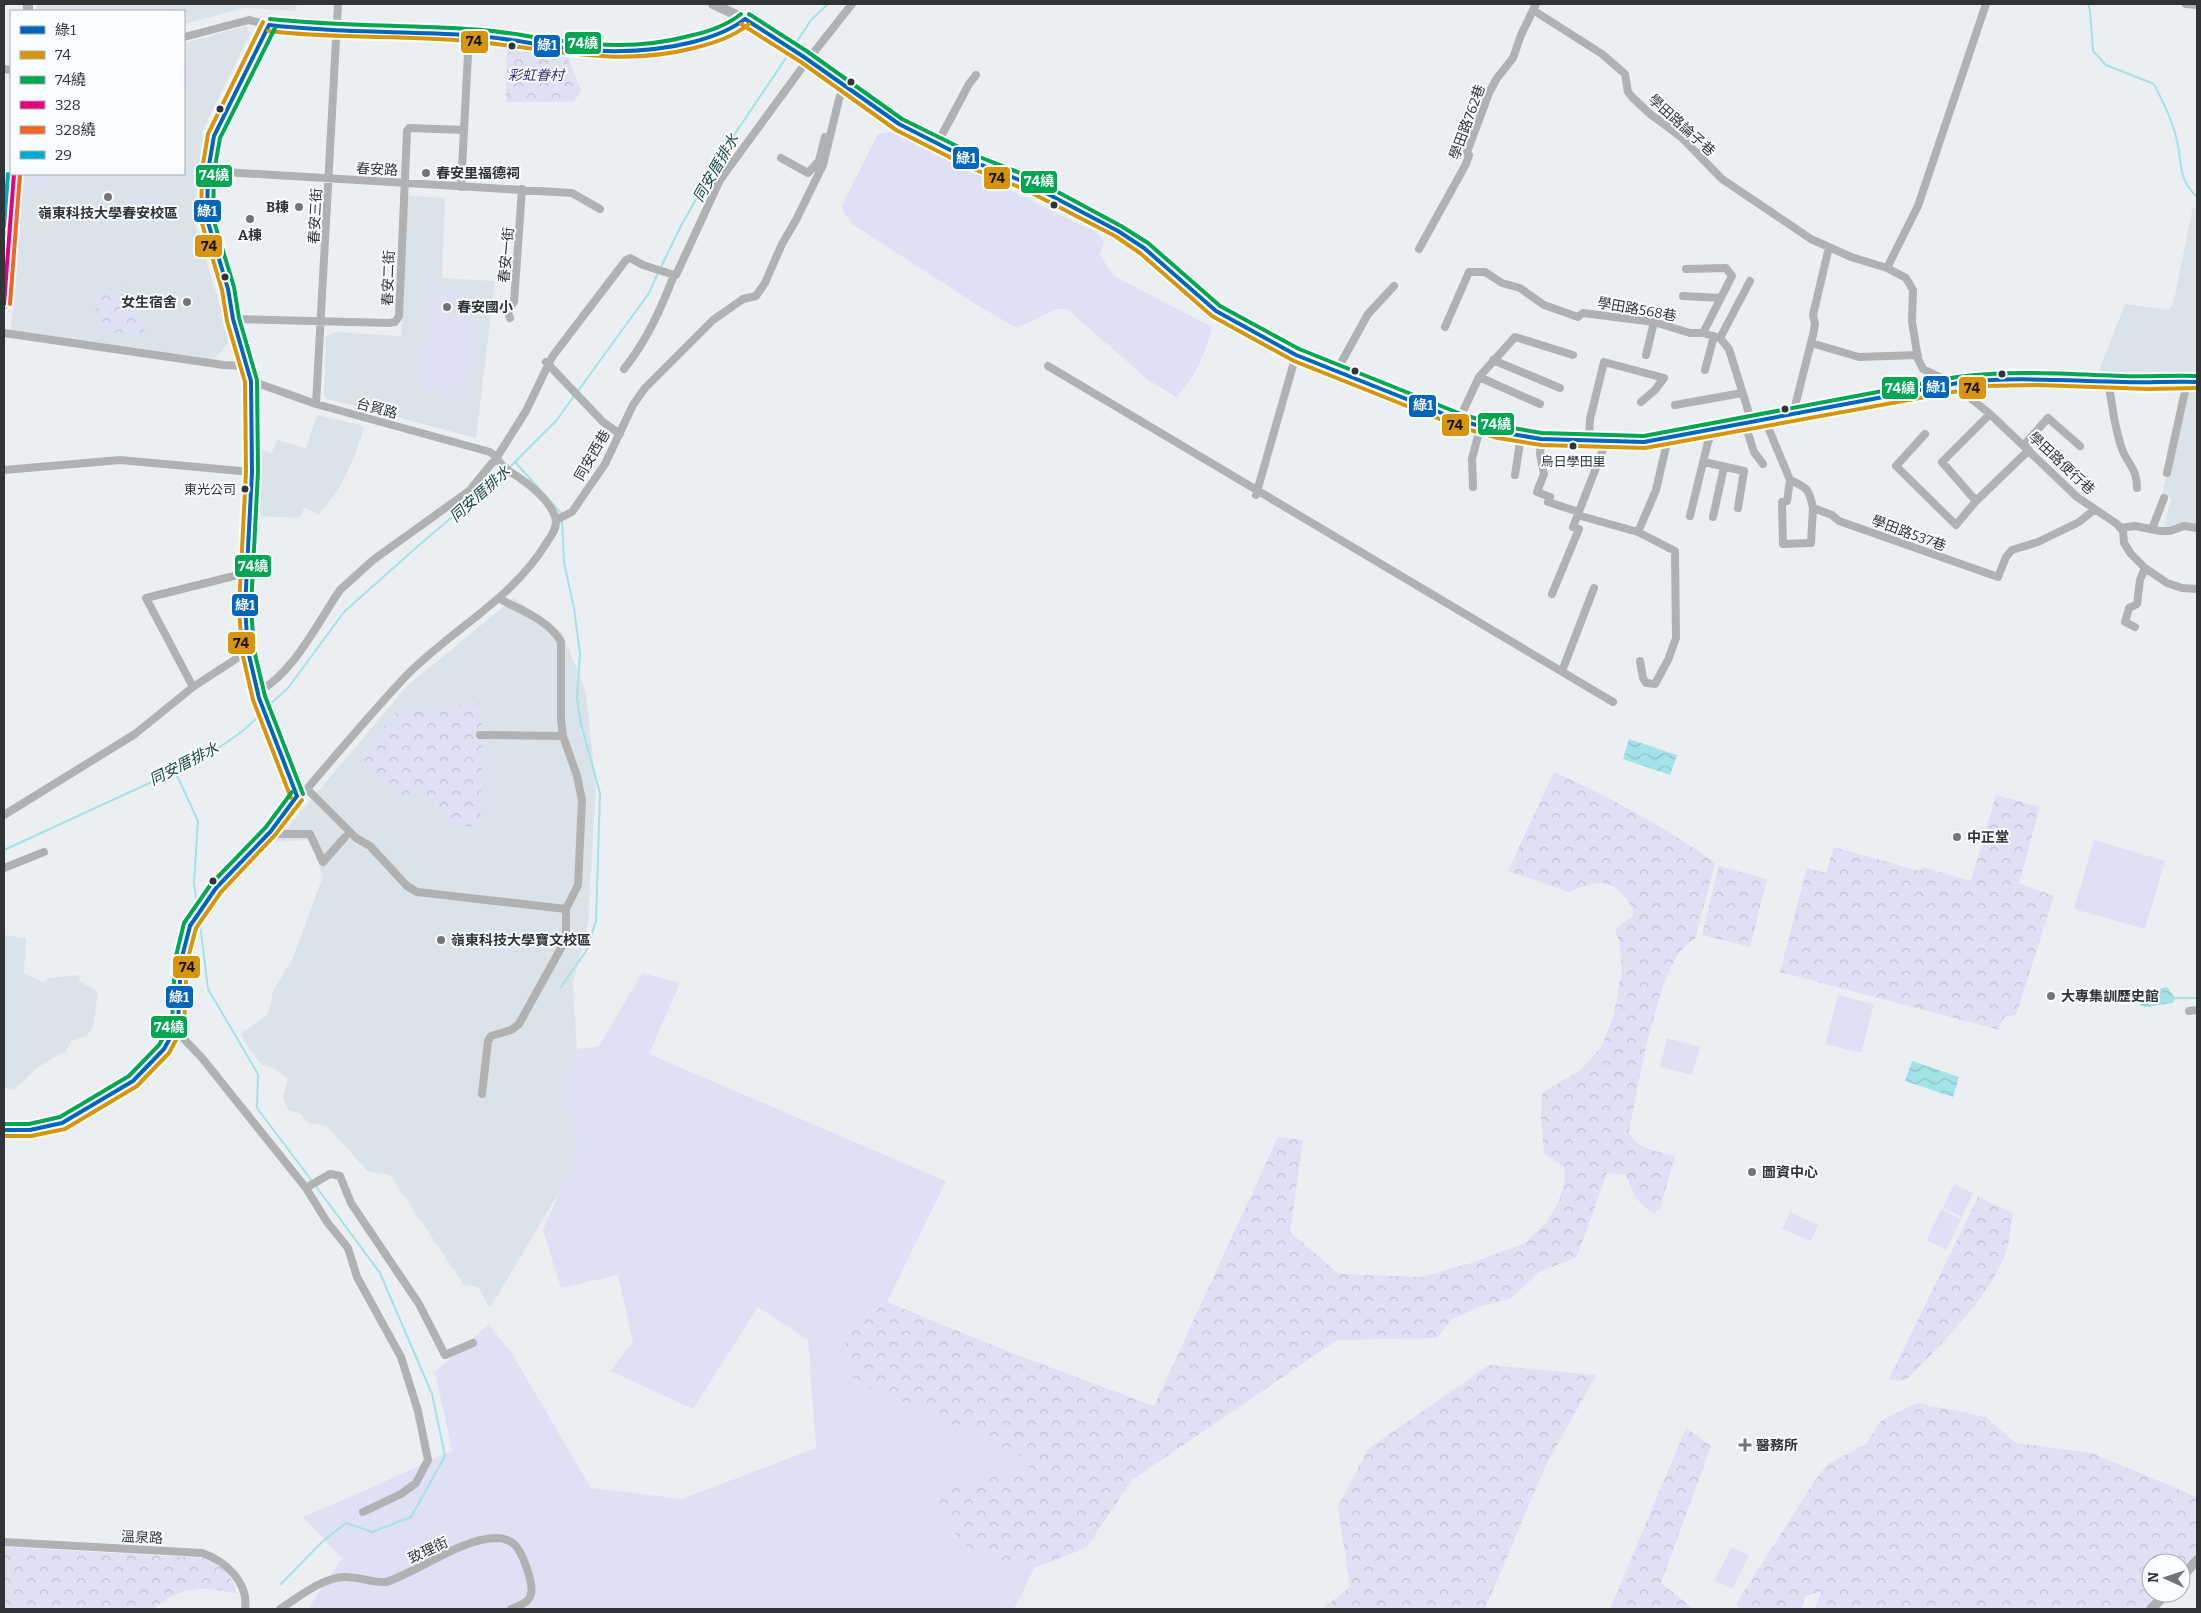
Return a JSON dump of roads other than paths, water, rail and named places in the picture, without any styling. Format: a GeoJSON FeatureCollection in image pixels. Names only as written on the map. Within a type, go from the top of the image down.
{"type":"FeatureCollection","features":[{"type":"Feature","properties":{"kind":"main road"},"geometry":{"type":"LineString","coordinates":[[713,4],[745,19],[806,58],[899,124],[974,162],[1027,183],[1118,231],[1144,248],[1216,311],[1296,355],[1480,428],[1541,439],[1644,442],[1796,415],[1952,383],[1988,379],[2031,377],[2147,383],[2192,382]]}},
{"type":"Feature","properties":{"kind":"main road"},"geometry":{"type":"LineString","coordinates":[[4,304],[14,175]]}},
{"type":"Feature","properties":{"kind":"street","name":"春安三街"},"geometry":{"type":"LineString","coordinates":[[316,404],[338,4]]}},
{"type":"Feature","properties":{"kind":"street"},"geometry":{"type":"LineString","coordinates":[[258,695],[283,672],[345,584],[373,560],[463,497],[497,457],[526,411],[546,363],[626,260],[630,258],[643,265],[676,275],[720,180],[806,58],[852,4]]}},
{"type":"Feature","properties":{"kind":"street"},"geometry":{"type":"LineString","coordinates":[[1887,268],[1918,206],[1986,4]]}},
{"type":"Feature","properties":{"kind":"street"},"geometry":{"type":"LineString","coordinates":[[2186,4],[2197,5]]}},
{"type":"Feature","properties":{"kind":"street","name":"學田路論子巷"},"geometry":{"type":"LineString","coordinates":[[1534,7],[1602,54],[1625,74],[1628,92],[1633,98],[1649,113],[1681,137],[1722,178],[1811,239],[1851,257],[1887,268],[1906,278],[1913,290],[1912,322],[1918,355],[1923,369],[1952,383]]}},
{"type":"Feature","properties":{"kind":"street","name":"學田路762巷"},"geometry":{"type":"LineString","coordinates":[[1419,249],[1466,164],[1469,155],[1467,152],[1489,93],[1497,78],[1513,58],[1534,7]]}},
{"type":"Feature","properties":{"kind":"street"},"geometry":{"type":"LineString","coordinates":[[185,36],[249,20],[269,25],[469,35],[574,49],[641,51],[676,46],[708,38],[734,28],[745,19]]}},
{"type":"Feature","properties":{"kind":"street"},"geometry":{"type":"LineString","coordinates":[[269,25],[217,126],[211,145],[208,171],[207,219],[228,289],[233,319],[250,381],[252,472],[245,606],[248,651],[258,695],[297,796]]}},
{"type":"Feature","properties":{"kind":"street"},"geometry":{"type":"LineString","coordinates":[[462,187],[469,35]]}},
{"type":"Feature","properties":{"kind":"street"},"geometry":{"type":"LineString","coordinates":[[938,144],[969,84],[976,75]]}},
{"type":"Feature","properties":{"kind":"street","name":"同安西巷"},"geometry":{"type":"LineString","coordinates":[[556,520],[572,512],[605,464],[633,405],[664,368],[713,320],[743,299],[756,296],[762,288],[782,244],[823,165],[839,99],[845,86]]}},
{"type":"Feature","properties":{"kind":"street","name":"春安二街"},"geometry":{"type":"LineString","coordinates":[[233,319],[395,322],[399,316],[407,131],[409,128],[464,130]]}},
{"type":"Feature","properties":{"kind":"street"},"geometry":{"type":"LineString","coordinates":[[781,158],[808,172],[819,161],[825,137],[831,133]]}},
{"type":"Feature","properties":{"kind":"street","name":"春安路"},"geometry":{"type":"LineString","coordinates":[[208,171],[572,193],[600,209]]}},
{"type":"Feature","properties":{"kind":"street","name":"春安一街"},"geometry":{"type":"LineString","coordinates":[[510,318],[507,310],[514,302],[522,189]]}},
{"type":"Feature","properties":{"kind":"street"},"geometry":{"type":"LineString","coordinates":[[1796,415],[1796,402],[1815,324],[1813,315],[1829,247]]}},
{"type":"Feature","properties":{"kind":"street"},"geometry":{"type":"LineString","coordinates":[[1686,268],[1726,268],[1732,276],[1703,333]]}},
{"type":"Feature","properties":{"kind":"street","name":"學田路568巷"},"geometry":{"type":"LineString","coordinates":[[1445,327],[1469,272],[1473,271],[1485,272],[1502,284],[1520,288],[1544,305],[1578,317],[1583,313],[1654,322],[1690,333],[1703,333],[1717,337]]}},
{"type":"Feature","properties":{"kind":"street"},"geometry":{"type":"LineString","coordinates":[[624,369],[639,350],[654,325],[672,274]]}},
{"type":"Feature","properties":{"kind":"street"},"geometry":{"type":"LineString","coordinates":[[1705,370],[1717,337],[1750,281]]}},
{"type":"Feature","properties":{"kind":"street"},"geometry":{"type":"LineString","coordinates":[[1336,372],[1368,314],[1394,286]]}},
{"type":"Feature","properties":{"kind":"street"},"geometry":{"type":"LineString","coordinates":[[1683,296],[1721,298]]}},
{"type":"Feature","properties":{"kind":"street"},"geometry":{"type":"LineString","coordinates":[[1646,355],[1654,322]]}},
{"type":"Feature","properties":{"kind":"street"},"geometry":{"type":"LineString","coordinates":[[4,333],[224,365],[245,366]]}},
{"type":"Feature","properties":{"kind":"street"},"geometry":{"type":"LineString","coordinates":[[1459,420],[1478,377],[1515,337],[1573,355]]}},
{"type":"Feature","properties":{"kind":"street"},"geometry":{"type":"LineString","coordinates":[[1717,337],[1729,349],[1742,393],[1754,452],[1763,464]]}},
{"type":"Feature","properties":{"kind":"street"},"geometry":{"type":"LineString","coordinates":[[1811,343],[1859,357],[1918,355]]}},
{"type":"Feature","properties":{"kind":"street"},"geometry":{"type":"LineString","coordinates":[[1256,493],[1296,355]]}},
{"type":"Feature","properties":{"kind":"street"},"geometry":{"type":"LineString","coordinates":[[1493,360],[1560,388]]}},
{"type":"Feature","properties":{"kind":"street"},"geometry":{"type":"LineString","coordinates":[[1589,441],[1590,419],[1604,362],[1664,378],[1655,390],[1641,402]]}},
{"type":"Feature","properties":{"kind":"street"},"geometry":{"type":"LineString","coordinates":[[546,363],[603,422],[620,434]]}},
{"type":"Feature","properties":{"kind":"street"},"geometry":{"type":"LineString","coordinates":[[1048,366],[1256,493],[1613,702]]}},
{"type":"Feature","properties":{"kind":"street"},"geometry":{"type":"LineString","coordinates":[[1478,377],[1540,404]]}},
{"type":"Feature","properties":{"kind":"street"},"geometry":{"type":"LineString","coordinates":[[2108,380],[2118,435],[2123,451],[2137,476],[2137,488]]}},
{"type":"Feature","properties":{"kind":"street","name":"台貿路"},"geometry":{"type":"LineString","coordinates":[[250,381],[316,404],[490,452],[497,457]]}},
{"type":"Feature","properties":{"kind":"street"},"geometry":{"type":"LineString","coordinates":[[2167,473],[2192,382]]}},
{"type":"Feature","properties":{"kind":"street","name":"學田路便行巷"},"geometry":{"type":"LineString","coordinates":[[1952,383],[1990,414],[2077,497],[2120,528]]}},
{"type":"Feature","properties":{"kind":"street"},"geometry":{"type":"LineString","coordinates":[[1675,405],[1742,393]]}},
{"type":"Feature","properties":{"kind":"street"},"geometry":{"type":"LineString","coordinates":[[1976,501],[1942,462],[1990,414]]}},
{"type":"Feature","properties":{"kind":"street"},"geometry":{"type":"LineString","coordinates":[[1925,434],[1896,466],[1956,525],[1976,501],[2027,448],[2048,418],[2080,446]]}},
{"type":"Feature","properties":{"kind":"street"},"geometry":{"type":"LineString","coordinates":[[1765,420],[1790,480],[1786,501],[1782,502],[1783,544],[1811,543],[1813,508],[1810,492],[1805,487],[1790,480]]}},
{"type":"Feature","properties":{"kind":"street"},"geometry":{"type":"LineString","coordinates":[[1472,487],[1472,459],[1480,428]]}},
{"type":"Feature","properties":{"kind":"street"},"geometry":{"type":"LineString","coordinates":[[1690,516],[1713,430]]}},
{"type":"Feature","properties":{"kind":"street"},"geometry":{"type":"LineString","coordinates":[[1515,475],[1521,436]]}},
{"type":"Feature","properties":{"kind":"street"},"geometry":{"type":"LineString","coordinates":[[1638,532],[1656,490],[1668,438]]}},
{"type":"Feature","properties":{"kind":"street"},"geometry":{"type":"LineString","coordinates":[[1541,439],[1540,454],[1544,474],[1537,492],[1550,497],[1548,502],[1578,514],[1638,532],[1674,549],[1676,554],[1675,642],[1655,684],[1648,685],[1642,678],[1640,661]]}},
{"type":"Feature","properties":{"kind":"street"},"geometry":{"type":"LineString","coordinates":[[1552,594],[1579,529],[1573,527],[1606,442]]}},
{"type":"Feature","properties":{"kind":"street"},"geometry":{"type":"LineString","coordinates":[[4,1130],[30,1130],[62,1123],[133,1081],[164,1049],[178,1024],[181,961],[190,926],[202,906],[216,888],[271,831],[297,796],[307,789],[409,673],[445,641],[500,599],[517,581],[544,546],[553,533],[556,520],[550,506],[524,480],[503,466],[497,457]]}},
{"type":"Feature","properties":{"kind":"street"},"geometry":{"type":"LineString","coordinates":[[4,470],[120,460],[252,472]]}},
{"type":"Feature","properties":{"kind":"street"},"geometry":{"type":"LineString","coordinates":[[1704,462],[1744,471],[1738,508]]}},
{"type":"Feature","properties":{"kind":"street"},"geometry":{"type":"LineString","coordinates":[[1713,517],[1724,467]]}},
{"type":"Feature","properties":{"kind":"street"},"geometry":{"type":"LineString","coordinates":[[2152,529],[2164,498]]}},
{"type":"Feature","properties":{"kind":"street","name":"學田路537巷"},"geometry":{"type":"LineString","coordinates":[[1813,508],[1832,515],[1839,521],[1998,577],[2006,557],[2012,550],[2038,542],[2079,522],[2094,510]]}},
{"type":"Feature","properties":{"kind":"street"},"geometry":{"type":"LineString","coordinates":[[2197,528],[2184,526],[2160,531],[2135,526],[2120,528],[2124,543],[2131,554],[2145,568],[2167,583],[2182,588],[2197,589]]}},
{"type":"Feature","properties":{"kind":"street"},"geometry":{"type":"LineString","coordinates":[[2136,627],[2125,622],[2129,608],[2137,604],[2140,580],[2145,568]]}},
{"type":"Feature","properties":{"kind":"street"},"geometry":{"type":"LineString","coordinates":[[193,687],[146,598],[246,573]]}},
{"type":"Feature","properties":{"kind":"street"},"geometry":{"type":"LineString","coordinates":[[1562,671],[1594,588]]}},
{"type":"Feature","properties":{"kind":"street"},"geometry":{"type":"LineString","coordinates":[[482,1094],[488,1041],[491,1036],[511,1030],[519,1024],[566,939],[566,909],[578,885],[582,800],[577,776],[563,736],[561,718],[561,642],[557,635],[541,621],[500,599]]}},
{"type":"Feature","properties":{"kind":"street"},"geometry":{"type":"LineString","coordinates":[[4,815],[135,734],[193,687],[248,651]]}},
{"type":"Feature","properties":{"kind":"street"},"geometry":{"type":"LineString","coordinates":[[480,735],[563,736]]}},
{"type":"Feature","properties":{"kind":"street"},"geometry":{"type":"LineString","coordinates":[[307,789],[356,838],[370,846],[407,886],[417,892],[566,909]]}},
{"type":"Feature","properties":{"kind":"street"},"geometry":{"type":"LineString","coordinates":[[271,831],[279,834],[310,834],[323,862],[345,837]]}},
{"type":"Feature","properties":{"kind":"street"},"geometry":{"type":"LineString","coordinates":[[4,868],[44,852]]}},
{"type":"Feature","properties":{"kind":"street"},"geometry":{"type":"LineString","coordinates":[[172,1036],[183,1038],[202,1058],[306,1188],[327,1222],[348,1248],[357,1278],[401,1357],[424,1436],[428,1460],[416,1483],[401,1494],[363,1512]]}},
{"type":"Feature","properties":{"kind":"street"},"geometry":{"type":"LineString","coordinates":[[306,1188],[330,1174],[340,1176],[351,1203],[419,1304],[445,1356],[474,1343]]}},
{"type":"Feature","properties":{"kind":"street","name":"致理街"},"geometry":{"type":"LineString","coordinates":[[280,1609],[332,1579],[343,1577],[386,1582],[457,1550],[495,1538],[514,1544],[519,1550],[532,1586],[532,1594],[528,1601],[511,1609]]}},
{"type":"Feature","properties":{"kind":"street","name":"溫泉路"},"geometry":{"type":"LineString","coordinates":[[4,1542],[202,1553],[221,1562],[234,1575],[246,1599],[245,1609]]}},
{"type":"Feature","properties":{"kind":"water"},"geometry":{"type":"Polygon","coordinates":[[[1629,739],[1677,755],[1670,775],[1623,759],[1629,739]]]}},
{"type":"Feature","properties":{"kind":"water"},"geometry":{"type":"Polygon","coordinates":[[[2167,987],[2175,998],[2173,1003],[2145,1007],[2140,1005],[2144,992],[2167,987]]]}},
{"type":"Feature","properties":{"kind":"water"},"geometry":{"type":"Polygon","coordinates":[[[1912,1061],[1959,1077],[1953,1097],[1905,1081],[1912,1061]]]}},
{"type":"Feature","properties":{"kind":"waterway","name":"同安厝排水"},"geometry":{"type":"LineString","coordinates":[[794,46],[811,20],[828,4]]}},
{"type":"Feature","properties":{"kind":"waterway","name":"同安厝排水"},"geometry":{"type":"LineString","coordinates":[[2088,4],[2093,51],[2106,65],[2154,84],[2173,126],[2183,177],[2197,197]]}},
{"type":"Feature","properties":{"kind":"waterway","name":"同安厝排水"},"geometry":{"type":"LineString","coordinates":[[660,269],[681,226],[722,153],[790,52]]}},
{"type":"Feature","properties":{"kind":"waterway","name":"同安厝排水"},"geometry":{"type":"LineString","coordinates":[[578,391],[649,293],[658,273]]}},
{"type":"Feature","properties":{"kind":"waterway","name":"同安厝排水"},"geometry":{"type":"LineString","coordinates":[[508,469],[556,421],[574,396]]}},
{"type":"Feature","properties":{"kind":"waterway"},"geometry":{"type":"LineString","coordinates":[[515,462],[561,513]]}},
{"type":"Feature","properties":{"kind":"waterway","name":"同安厝排水"},"geometry":{"type":"LineString","coordinates":[[266,708],[288,688],[344,612],[505,472]]}},
{"type":"Feature","properties":{"kind":"waterway"},"geometry":{"type":"LineString","coordinates":[[561,987],[586,951],[596,921],[600,793],[581,724],[577,699],[580,654],[574,608],[564,562],[562,521]]}},
{"type":"Feature","properties":{"kind":"waterway","name":"同安厝排水"},"geometry":{"type":"LineString","coordinates":[[4,850],[206,757],[244,730],[263,712]]}},
{"type":"Feature","properties":{"kind":"waterway"},"geometry":{"type":"LineString","coordinates":[[175,771],[198,821],[194,883],[197,906]]}},
{"type":"Feature","properties":{"kind":"waterway"},"geometry":{"type":"LineString","coordinates":[[199,915],[208,989],[258,1074],[257,1108],[312,1181]]}},
{"type":"Feature","properties":{"kind":"waterway"},"geometry":{"type":"LineString","coordinates":[[2175,998],[2197,998]]}},
{"type":"Feature","properties":{"kind":"waterway"},"geometry":{"type":"LineString","coordinates":[[281,1584],[322,1542],[346,1523],[372,1532],[411,1517],[445,1456],[432,1394],[380,1273],[315,1185]]}},
{"type":"Feature","properties":{"kind":"place","name":"春安里福德祠"},"geometry":{"type":"Point","coordinates":[426,173]}},
{"type":"Feature","properties":{"kind":"place","name":"嶺東科技大學春安校區"},"geometry":{"type":"Point","coordinates":[108,197]}},
{"type":"Feature","properties":{"kind":"place","name":"B棟"},"geometry":{"type":"Point","coordinates":[299,207]}},
{"type":"Feature","properties":{"kind":"place","name":"A棟"},"geometry":{"type":"Point","coordinates":[250,219]}},
{"type":"Feature","properties":{"kind":"place","name":"女生宿舍"},"geometry":{"type":"Point","coordinates":[187,302]}},
{"type":"Feature","properties":{"kind":"place","name":"春安國小"},"geometry":{"type":"Point","coordinates":[447,307]}},
{"type":"Feature","properties":{"kind":"place","name":"烏日學田里"},"geometry":{"type":"Point","coordinates":[1573,446]}},
{"type":"Feature","properties":{"kind":"place","name":"東光公司"},"geometry":{"type":"Point","coordinates":[245,489]}},
{"type":"Feature","properties":{"kind":"place","name":"中正堂"},"geometry":{"type":"Point","coordinates":[1957,837]}},
{"type":"Feature","properties":{"kind":"place","name":"嶺東科技大學寶文校區"},"geometry":{"type":"Point","coordinates":[441,940]}},
{"type":"Feature","properties":{"kind":"place","name":"大專集訓歷史館"},"geometry":{"type":"Point","coordinates":[2051,996]}},
{"type":"Feature","properties":{"kind":"place","name":"圖資中心"},"geometry":{"type":"Point","coordinates":[1752,1172]}},
{"type":"Feature","properties":{"kind":"place","name":"醫務所"},"geometry":{"type":"Point","coordinates":[1745,1445]}},
{"type":"Feature","properties":{"kind":"park label","name":"彩虹眷村"},"geometry":{"type":"Point","coordinates":[536,75]}}]}
